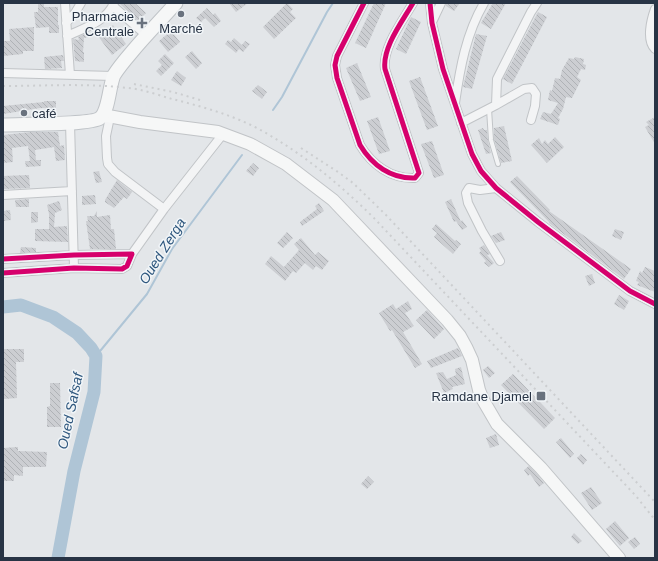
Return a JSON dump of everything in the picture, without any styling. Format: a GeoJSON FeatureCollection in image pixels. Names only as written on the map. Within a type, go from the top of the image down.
{"type":"FeatureCollection","features":[{"type":"Feature","properties":{"kind":"main road"},"geometry":{"type":"LineString","coordinates":[[106,116],[113,76],[171,6]]}},
{"type":"Feature","properties":{"kind":"main road"},"geometry":{"type":"LineString","coordinates":[[3,124],[70,123],[94,121],[106,116],[223,134],[250,144],[286,164],[333,200],[447,320],[460,336],[466,347],[472,360],[479,390],[483,400],[497,424],[541,468],[619,558]]}},
{"type":"Feature","properties":{"kind":"street"},"geometry":{"type":"LineString","coordinates":[[65,3],[70,75]]}},
{"type":"Feature","properties":{"kind":"street"},"geometry":{"type":"LineString","coordinates":[[66,23],[81,3]]}},
{"type":"Feature","properties":{"kind":"street"},"geometry":{"type":"LineString","coordinates":[[364,3],[335,61],[337,78],[360,145],[364,152],[375,164],[390,174],[415,178],[418,176],[418,170],[384,62],[385,55],[391,42],[413,3]]}},
{"type":"Feature","properties":{"kind":"street"},"geometry":{"type":"LineString","coordinates":[[430,3],[432,23],[443,69],[472,154],[481,171],[496,188],[538,222],[630,292],[655,304]]}},
{"type":"Feature","properties":{"kind":"street"},"geometry":{"type":"LineString","coordinates":[[432,23],[441,3]]}},
{"type":"Feature","properties":{"kind":"street"},"geometry":{"type":"LineString","coordinates":[[455,106],[466,46],[473,26],[484,3]]}},
{"type":"Feature","properties":{"kind":"street"},"geometry":{"type":"LineString","coordinates":[[492,107],[497,79],[536,3]]}},
{"type":"Feature","properties":{"kind":"street"},"geometry":{"type":"LineString","coordinates":[[67,36],[103,18],[114,5],[146,35]]}},
{"type":"Feature","properties":{"kind":"street"},"geometry":{"type":"LineString","coordinates":[[655,9],[650,42],[655,49]]}},
{"type":"Feature","properties":{"kind":"street"},"geometry":{"type":"LineString","coordinates":[[3,74],[113,76]]}},
{"type":"Feature","properties":{"kind":"street"},"geometry":{"type":"LineString","coordinates":[[461,123],[524,89],[532,88],[536,94],[536,98],[530,120]]}},
{"type":"Feature","properties":{"kind":"street"},"geometry":{"type":"LineString","coordinates":[[106,116],[108,164],[115,172],[164,209]]}},
{"type":"Feature","properties":{"kind":"street"},"geometry":{"type":"LineString","coordinates":[[70,123],[74,268]]}},
{"type":"Feature","properties":{"kind":"street"},"geometry":{"type":"LineString","coordinates":[[3,273],[74,268],[122,268],[127,266],[132,254],[164,209],[223,134]]}},
{"type":"Feature","properties":{"kind":"street"},"geometry":{"type":"LineString","coordinates":[[496,188],[480,190],[469,188],[466,193],[468,203],[482,231],[500,261]]}},
{"type":"Feature","properties":{"kind":"street"},"geometry":{"type":"LineString","coordinates":[[3,195],[72,191]]}},
{"type":"Feature","properties":{"kind":"street"},"geometry":{"type":"LineString","coordinates":[[3,259],[74,255],[132,254]]}},
{"type":"Feature","properties":{"kind":"lane"},"geometry":{"type":"LineString","coordinates":[[492,107],[491,140],[498,164]]}},
{"type":"Feature","properties":{"kind":"building"},"geometry":{"type":"Polygon","coordinates":[[[38,3],[44,3],[44,7],[58,7],[59,33],[49,33],[49,27],[36,28],[34,12],[38,12],[38,3]]]}},
{"type":"Feature","properties":{"kind":"building"},"geometry":{"type":"Polygon","coordinates":[[[119,3],[135,3],[146,13],[138,21],[119,3]]]}},
{"type":"Feature","properties":{"kind":"building"},"geometry":{"type":"Polygon","coordinates":[[[229,3],[248,3],[236,12],[229,3]]]}},
{"type":"Feature","properties":{"kind":"building"},"geometry":{"type":"Polygon","coordinates":[[[287,3],[293,9],[290,12],[296,18],[274,39],[263,27],[287,3]]]}},
{"type":"Feature","properties":{"kind":"building"},"geometry":{"type":"Polygon","coordinates":[[[374,3],[386,3],[366,48],[355,43],[374,3]]]}},
{"type":"Feature","properties":{"kind":"building"},"geometry":{"type":"Polygon","coordinates":[[[446,3],[460,3],[454,11],[446,6],[446,3]]]}},
{"type":"Feature","properties":{"kind":"building"},"geometry":{"type":"Polygon","coordinates":[[[493,3],[506,3],[491,29],[481,23],[493,3]]]}},
{"type":"Feature","properties":{"kind":"building"},"geometry":{"type":"Polygon","coordinates":[[[207,8],[213,15],[215,13],[221,21],[214,27],[205,18],[201,22],[196,18],[207,8]]]}},
{"type":"Feature","properties":{"kind":"building"},"geometry":{"type":"Polygon","coordinates":[[[538,12],[547,17],[512,84],[503,79],[538,12]]]}},
{"type":"Feature","properties":{"kind":"building"},"geometry":{"type":"Polygon","coordinates":[[[411,17],[421,22],[406,54],[396,49],[411,17]]]}},
{"type":"Feature","properties":{"kind":"building"},"geometry":{"type":"Polygon","coordinates":[[[113,25],[126,44],[112,55],[98,36],[113,25]]]}},
{"type":"Feature","properties":{"kind":"building"},"geometry":{"type":"Polygon","coordinates":[[[34,27],[34,51],[23,51],[23,54],[3,56],[3,41],[10,41],[9,29],[34,27]]]}},
{"type":"Feature","properties":{"kind":"building"},"geometry":{"type":"Polygon","coordinates":[[[171,31],[180,42],[168,52],[159,41],[171,31]]]}},
{"type":"Feature","properties":{"kind":"building"},"geometry":{"type":"Polygon","coordinates":[[[86,33],[88,37],[84,38],[84,62],[75,61],[73,39],[79,40],[78,37],[86,33]]]}},
{"type":"Feature","properties":{"kind":"building"},"geometry":{"type":"Polygon","coordinates":[[[476,34],[487,36],[472,89],[463,87],[476,34]]]}},
{"type":"Feature","properties":{"kind":"building"},"geometry":{"type":"Polygon","coordinates":[[[234,38],[242,45],[236,53],[225,44],[228,40],[231,42],[234,38]]]}},
{"type":"Feature","properties":{"kind":"building"},"geometry":{"type":"Polygon","coordinates":[[[245,41],[250,44],[243,52],[239,49],[245,41]]]}},
{"type":"Feature","properties":{"kind":"building"},"geometry":{"type":"Polygon","coordinates":[[[192,51],[202,63],[196,69],[185,57],[192,51]]]}},
{"type":"Feature","properties":{"kind":"building"},"geometry":{"type":"Polygon","coordinates":[[[165,54],[174,63],[161,76],[156,71],[162,65],[158,61],[165,54]]]}},
{"type":"Feature","properties":{"kind":"building"},"geometry":{"type":"Polygon","coordinates":[[[63,55],[64,61],[61,61],[62,68],[45,69],[44,57],[63,55]]]}},
{"type":"Feature","properties":{"kind":"building"},"geometry":{"type":"Polygon","coordinates":[[[575,57],[584,59],[583,64],[586,65],[585,70],[581,69],[577,77],[581,80],[572,98],[566,97],[563,109],[558,118],[560,119],[558,125],[540,119],[543,112],[551,114],[558,103],[548,100],[550,90],[552,91],[555,78],[560,79],[562,70],[569,58],[574,59],[575,57]]]}},
{"type":"Feature","properties":{"kind":"building"},"geometry":{"type":"Polygon","coordinates":[[[357,63],[371,97],[360,101],[346,68],[357,63]]]}},
{"type":"Feature","properties":{"kind":"building"},"geometry":{"type":"Polygon","coordinates":[[[177,71],[186,78],[181,86],[171,80],[177,71]]]}},
{"type":"Feature","properties":{"kind":"building"},"geometry":{"type":"Polygon","coordinates":[[[420,77],[438,126],[427,130],[409,81],[420,77]]]}},
{"type":"Feature","properties":{"kind":"building"},"geometry":{"type":"Polygon","coordinates":[[[258,85],[267,92],[262,99],[252,91],[258,85]]]}},
{"type":"Feature","properties":{"kind":"building"},"geometry":{"type":"Polygon","coordinates":[[[56,101],[56,108],[40,108],[3,114],[3,106],[56,101]]]}},
{"type":"Feature","properties":{"kind":"building"},"geometry":{"type":"Polygon","coordinates":[[[378,117],[390,151],[379,154],[367,121],[378,117]]]}},
{"type":"Feature","properties":{"kind":"building"},"geometry":{"type":"Polygon","coordinates":[[[655,117],[655,144],[645,127],[649,125],[646,122],[655,117]]]}},
{"type":"Feature","properties":{"kind":"building"},"geometry":{"type":"Polygon","coordinates":[[[504,126],[512,161],[501,163],[494,139],[494,128],[504,126]]]}},
{"type":"Feature","properties":{"kind":"building"},"geometry":{"type":"Polygon","coordinates":[[[483,128],[484,130],[487,130],[491,153],[486,154],[478,130],[483,128]]]}},
{"type":"Feature","properties":{"kind":"building"},"geometry":{"type":"Polygon","coordinates":[[[31,132],[58,132],[60,146],[64,145],[65,160],[56,161],[54,147],[35,150],[36,160],[41,160],[41,166],[26,167],[25,161],[30,161],[28,146],[12,148],[13,162],[3,163],[3,135],[31,132]]]}},
{"type":"Feature","properties":{"kind":"building"},"geometry":{"type":"Polygon","coordinates":[[[555,137],[564,147],[547,163],[531,145],[539,138],[542,144],[545,140],[548,144],[555,137]]]}},
{"type":"Feature","properties":{"kind":"building"},"geometry":{"type":"Polygon","coordinates":[[[432,141],[444,175],[434,178],[421,144],[432,141]]]}},
{"type":"Feature","properties":{"kind":"building"},"geometry":{"type":"Polygon","coordinates":[[[253,163],[259,168],[253,176],[246,171],[253,163]]]}},
{"type":"Feature","properties":{"kind":"building"},"geometry":{"type":"Polygon","coordinates":[[[99,171],[102,182],[96,183],[93,172],[99,171]]]}},
{"type":"Feature","properties":{"kind":"building"},"geometry":{"type":"Polygon","coordinates":[[[29,175],[30,188],[4,189],[3,176],[29,175]]]}},
{"type":"Feature","properties":{"kind":"building"},"geometry":{"type":"Polygon","coordinates":[[[517,176],[550,210],[549,211],[631,269],[624,279],[549,223],[510,182],[517,176]]]}},
{"type":"Feature","properties":{"kind":"building"},"geometry":{"type":"Polygon","coordinates":[[[117,180],[132,192],[127,199],[124,197],[114,208],[105,202],[105,200],[117,180]]]}},
{"type":"Feature","properties":{"kind":"building"},"geometry":{"type":"Polygon","coordinates":[[[95,195],[96,204],[82,205],[82,196],[95,195]]]}},
{"type":"Feature","properties":{"kind":"building"},"geometry":{"type":"Polygon","coordinates":[[[29,199],[29,207],[16,207],[15,200],[29,199]]]}},
{"type":"Feature","properties":{"kind":"building"},"geometry":{"type":"Polygon","coordinates":[[[451,199],[461,222],[462,220],[467,227],[462,230],[456,221],[454,222],[445,202],[451,199]]]}},
{"type":"Feature","properties":{"kind":"building"},"geometry":{"type":"Polygon","coordinates":[[[59,201],[62,210],[55,213],[54,227],[67,226],[68,242],[35,241],[35,229],[49,229],[49,214],[47,205],[59,201]]]}},
{"type":"Feature","properties":{"kind":"building"},"geometry":{"type":"Polygon","coordinates":[[[319,203],[324,211],[302,226],[300,222],[317,209],[315,206],[319,203]]]}},
{"type":"Feature","properties":{"kind":"building"},"geometry":{"type":"Polygon","coordinates":[[[10,210],[11,220],[3,221],[3,211],[10,210]]]}},
{"type":"Feature","properties":{"kind":"building"},"geometry":{"type":"Polygon","coordinates":[[[97,211],[97,217],[110,215],[111,229],[114,229],[116,249],[90,249],[86,221],[88,221],[87,216],[94,216],[97,211]]]}},
{"type":"Feature","properties":{"kind":"building"},"geometry":{"type":"Polygon","coordinates":[[[31,212],[38,212],[38,222],[31,223],[31,212]]]}},
{"type":"Feature","properties":{"kind":"building"},"geometry":{"type":"Polygon","coordinates":[[[436,224],[455,241],[456,240],[461,244],[453,254],[434,237],[437,233],[432,229],[436,224]]]}},
{"type":"Feature","properties":{"kind":"building"},"geometry":{"type":"Polygon","coordinates":[[[615,229],[624,232],[621,240],[612,236],[615,229]]]}},
{"type":"Feature","properties":{"kind":"building"},"geometry":{"type":"Polygon","coordinates":[[[287,232],[293,238],[283,248],[277,243],[287,232]]]}},
{"type":"Feature","properties":{"kind":"building"},"geometry":{"type":"Polygon","coordinates":[[[501,232],[505,240],[496,243],[491,236],[501,232]]]}},
{"type":"Feature","properties":{"kind":"building"},"geometry":{"type":"Polygon","coordinates":[[[301,238],[315,255],[318,252],[329,261],[322,270],[316,266],[313,270],[305,263],[296,273],[293,271],[285,281],[265,264],[271,256],[284,267],[299,250],[294,244],[301,238]]]}},
{"type":"Feature","properties":{"kind":"building"},"geometry":{"type":"Polygon","coordinates":[[[484,245],[490,254],[487,255],[494,263],[489,267],[484,263],[486,261],[479,253],[481,251],[479,248],[484,245]]]}},
{"type":"Feature","properties":{"kind":"building"},"geometry":{"type":"Polygon","coordinates":[[[21,247],[36,248],[36,252],[20,253],[21,247]]]}},
{"type":"Feature","properties":{"kind":"building"},"geometry":{"type":"Polygon","coordinates":[[[645,267],[655,271],[655,292],[637,285],[639,282],[636,281],[640,271],[642,273],[645,267]]]}},
{"type":"Feature","properties":{"kind":"building"},"geometry":{"type":"Polygon","coordinates":[[[592,274],[595,283],[589,286],[585,276],[592,274]]]}},
{"type":"Feature","properties":{"kind":"building"},"geometry":{"type":"Polygon","coordinates":[[[619,295],[629,301],[624,310],[614,304],[619,295]]]}},
{"type":"Feature","properties":{"kind":"building"},"geometry":{"type":"Polygon","coordinates":[[[408,301],[412,309],[405,313],[414,326],[403,332],[422,364],[415,368],[392,330],[390,331],[379,313],[393,304],[396,309],[408,301]]]}},
{"type":"Feature","properties":{"kind":"building"},"geometry":{"type":"Polygon","coordinates":[[[427,310],[444,329],[434,339],[416,320],[427,310]]]}},
{"type":"Feature","properties":{"kind":"building"},"geometry":{"type":"Polygon","coordinates":[[[458,348],[462,356],[431,368],[427,361],[458,348]]]}},
{"type":"Feature","properties":{"kind":"building"},"geometry":{"type":"Polygon","coordinates":[[[3,349],[24,349],[24,362],[16,362],[17,398],[4,399],[3,349]]]}},
{"type":"Feature","properties":{"kind":"building"},"geometry":{"type":"Polygon","coordinates":[[[488,366],[495,373],[489,378],[483,370],[488,366]]]}},
{"type":"Feature","properties":{"kind":"building"},"geometry":{"type":"Polygon","coordinates":[[[461,367],[465,384],[452,387],[453,389],[444,393],[436,373],[443,372],[447,379],[456,375],[455,369],[461,367]]]}},
{"type":"Feature","properties":{"kind":"building"},"geometry":{"type":"Polygon","coordinates":[[[513,374],[555,418],[544,429],[501,385],[513,374]]]}},
{"type":"Feature","properties":{"kind":"building"},"geometry":{"type":"Polygon","coordinates":[[[50,383],[60,383],[61,427],[47,427],[47,407],[50,406],[50,383]]]}},
{"type":"Feature","properties":{"kind":"building"},"geometry":{"type":"Polygon","coordinates":[[[496,434],[499,445],[490,448],[486,438],[496,434]]]}},
{"type":"Feature","properties":{"kind":"building"},"geometry":{"type":"Polygon","coordinates":[[[561,438],[574,454],[570,458],[556,442],[561,438]]]}},
{"type":"Feature","properties":{"kind":"building"},"geometry":{"type":"Polygon","coordinates":[[[18,447],[18,451],[47,452],[46,467],[23,467],[23,476],[14,475],[14,481],[3,481],[3,448],[18,447]]]}},
{"type":"Feature","properties":{"kind":"building"},"geometry":{"type":"Polygon","coordinates":[[[581,454],[587,460],[583,465],[577,458],[581,454]]]}},
{"type":"Feature","properties":{"kind":"building"},"geometry":{"type":"Polygon","coordinates":[[[529,466],[544,483],[539,487],[530,474],[528,476],[524,470],[529,466]]]}},
{"type":"Feature","properties":{"kind":"building"},"geometry":{"type":"Polygon","coordinates":[[[368,476],[374,482],[367,489],[361,484],[368,476]]]}},
{"type":"Feature","properties":{"kind":"building"},"geometry":{"type":"Polygon","coordinates":[[[591,487],[602,503],[592,510],[581,493],[591,487]]]}},
{"type":"Feature","properties":{"kind":"building"},"geometry":{"type":"Polygon","coordinates":[[[615,521],[629,538],[620,546],[606,529],[615,521]]]}},
{"type":"Feature","properties":{"kind":"building"},"geometry":{"type":"Polygon","coordinates":[[[574,533],[582,541],[578,544],[571,537],[574,533]]]}},
{"type":"Feature","properties":{"kind":"building"},"geometry":{"type":"Polygon","coordinates":[[[635,537],[640,544],[634,549],[628,542],[635,537]]]}},
{"type":"Feature","properties":{"kind":"waterway","name":"Oued Zerga"},"geometry":{"type":"LineString","coordinates":[[273,110],[282,97],[333,3]]}},
{"type":"Feature","properties":{"kind":"waterway","name":"Oued Zerga"},"geometry":{"type":"LineString","coordinates":[[96,356],[147,294],[172,249],[242,155]]}},
{"type":"Feature","properties":{"kind":"waterway","name":"Oued Safsaf"},"geometry":{"type":"LineString","coordinates":[[3,307],[21,305],[53,317],[77,333],[91,348],[96,356],[94,392],[74,471],[58,558]]}},
{"type":"Feature","properties":{"kind":"railway"},"geometry":{"type":"LineString","coordinates":[[134,84],[173,92],[200,100]]}},
{"type":"Feature","properties":{"kind":"railway"},"geometry":{"type":"LineString","coordinates":[[3,86],[112,86],[139,90],[225,114],[272,136],[332,179],[373,217],[636,496],[655,520]]}},
{"type":"Feature","properties":{"kind":"railway"},"geometry":{"type":"LineString","coordinates":[[301,148],[353,183],[386,215],[655,502]]}},
{"type":"Feature","properties":{"kind":"cycle path"},"geometry":{"type":"LineString","coordinates":[[364,3],[337,56],[335,65],[337,78],[360,145],[370,159],[390,173],[406,178],[415,178],[419,173],[385,69],[385,61],[390,44],[413,3]]}},
{"type":"Feature","properties":{"kind":"cycle path"},"geometry":{"type":"LineString","coordinates":[[430,3],[432,23],[443,69],[472,154],[481,171],[496,188],[538,222],[630,291],[655,304]]}},
{"type":"Feature","properties":{"kind":"cycle path"},"geometry":{"type":"LineString","coordinates":[[3,259],[74,255],[132,254],[127,266],[122,269],[74,268],[3,273]]}},
{"type":"Feature","properties":{"kind":"place","name":"Marché"},"geometry":{"type":"Point","coordinates":[181,14]}},
{"type":"Feature","properties":{"kind":"place","name":"Pharmacie Centrale"},"geometry":{"type":"Point","coordinates":[142,23]}},
{"type":"Feature","properties":{"kind":"place","name":"café"},"geometry":{"type":"Point","coordinates":[24,113]}},
{"type":"Feature","properties":{"kind":"place","name":"Ramdane Djamel"},"geometry":{"type":"Point","coordinates":[541,396]}}]}
